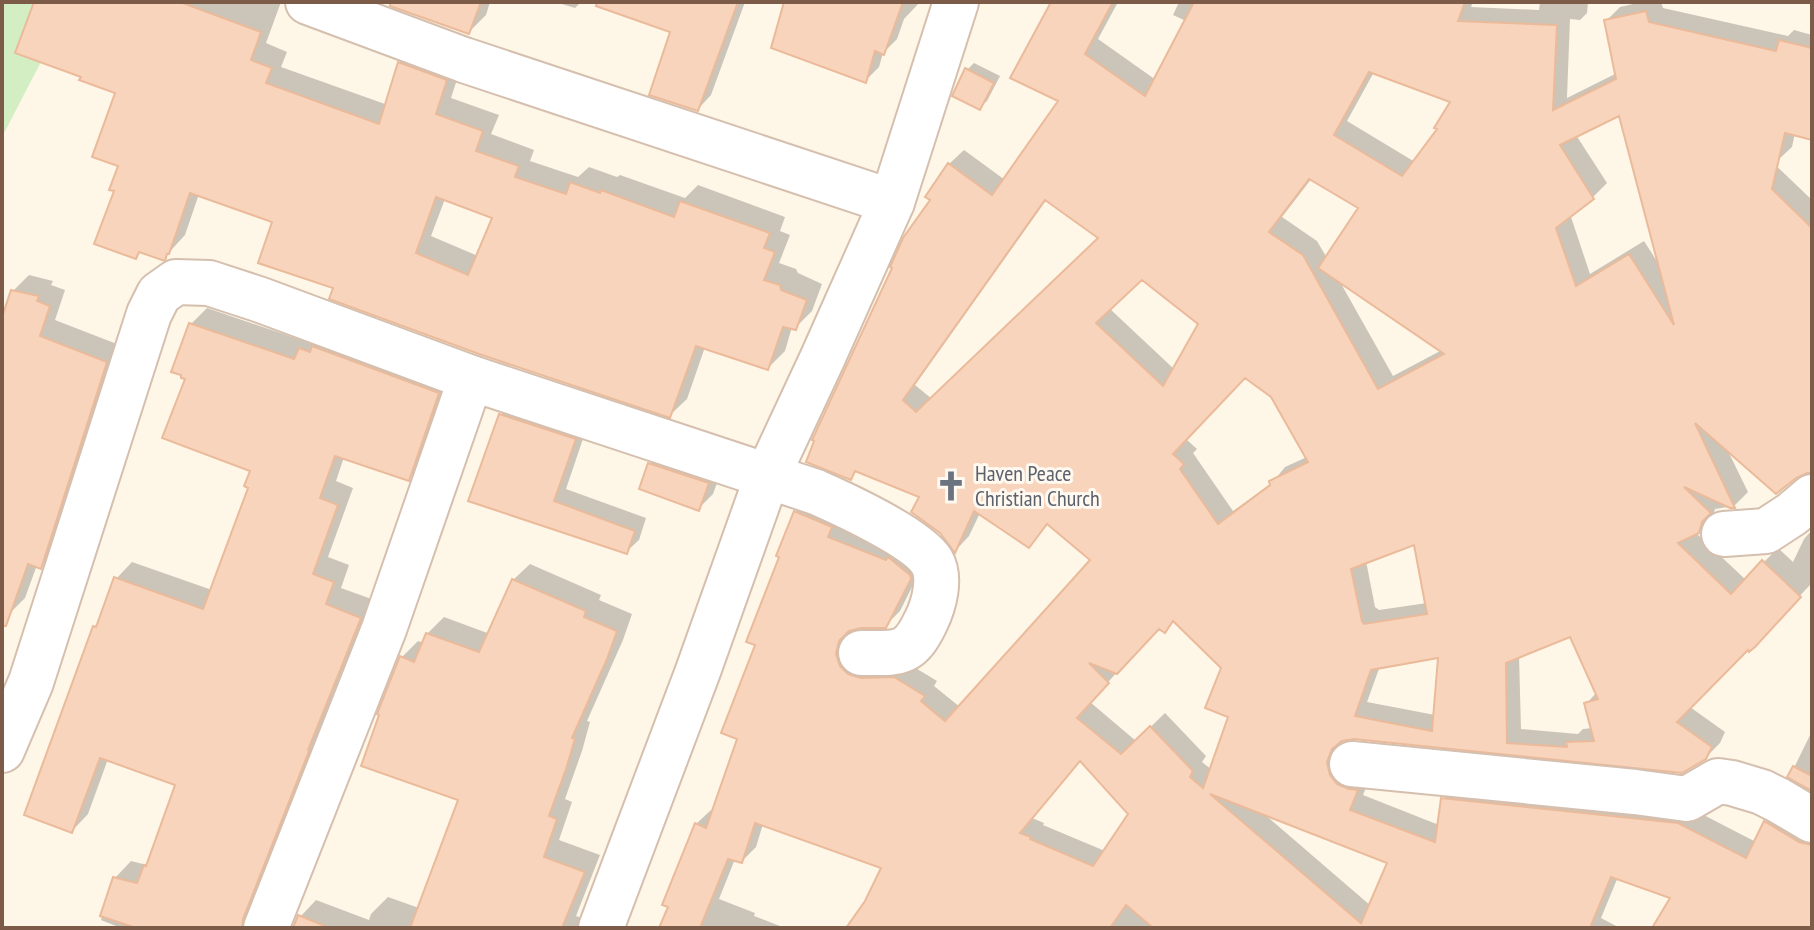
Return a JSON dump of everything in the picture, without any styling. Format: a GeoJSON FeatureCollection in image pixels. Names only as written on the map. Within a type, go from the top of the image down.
{"type":"FeatureCollection","features":[{"type":"Feature","properties":{"kind":"street"},"geometry":{"type":"LineString","coordinates":[[308,2],[464,60],[892,202]]}},
{"type":"Feature","properties":{"kind":"street"},"geometry":{"type":"LineString","coordinates":[[601,928],[767,477],[892,202],[956,2]]}},
{"type":"Feature","properties":{"kind":"street"},"geometry":{"type":"LineString","coordinates":[[2,750],[31,682],[149,314],[159,294],[176,282],[209,283],[258,299],[471,378],[816,492],[857,510],[926,554],[936,573],[930,613],[910,646],[897,652],[861,653]]}},
{"type":"Feature","properties":{"kind":"street"},"geometry":{"type":"LineString","coordinates":[[266,928],[384,629],[471,378]]}},
{"type":"Feature","properties":{"kind":"street"},"geometry":{"type":"LineString","coordinates":[[1724,534],[1766,531],[1812,497]]}},
{"type":"Feature","properties":{"kind":"street"},"geometry":{"type":"LineString","coordinates":[[1352,764],[1687,799],[1718,781],[1762,792],[1812,820]]}},
{"type":"Feature","properties":{"kind":"green space"},"geometry":{"type":"Polygon","coordinates":[[[2,2],[72,2],[2,137],[2,2]]]}},
{"type":"Feature","properties":{"kind":"building"},"geometry":{"type":"Polygon","coordinates":[[[34,2],[180,2],[261,32],[251,60],[272,68],[266,83],[379,124],[398,62],[447,80],[436,114],[483,131],[476,151],[519,166],[515,177],[566,194],[570,182],[674,217],[680,201],[770,233],[764,248],[775,252],[764,280],[807,300],[796,330],[783,327],[768,370],[696,346],[670,418],[479,354],[329,299],[333,288],[258,263],[272,222],[190,193],[165,261],[139,252],[136,259],[94,244],[114,191],[109,190],[118,166],[92,157],[115,93],[15,53],[34,2]],[[436,197],[416,253],[468,275],[492,218],[436,197]]]}},
{"type":"Feature","properties":{"kind":"building"},"geometry":{"type":"Polygon","coordinates":[[[390,2],[481,2],[469,34],[390,6],[390,2]]]}},
{"type":"Feature","properties":{"kind":"building"},"geometry":{"type":"Polygon","coordinates":[[[597,2],[738,2],[698,111],[649,95],[670,32],[596,6],[597,2]]]}},
{"type":"Feature","properties":{"kind":"building"},"geometry":{"type":"Polygon","coordinates":[[[784,2],[903,2],[884,55],[875,51],[866,83],[771,48],[784,2]]]}},
{"type":"Feature","properties":{"kind":"building"},"geometry":{"type":"Polygon","coordinates":[[[1051,2],[1113,2],[1085,54],[1145,96],[1194,2],[1465,2],[1458,21],[1557,25],[1553,110],[1616,79],[1604,20],[1646,11],[1649,22],[1776,51],[1779,40],[1812,48],[1812,140],[1785,133],[1772,189],[1812,228],[1812,473],[1796,478],[1776,494],[1695,423],[1735,508],[1684,487],[1711,513],[1702,522],[1699,533],[1678,543],[1731,594],[1762,560],[1801,597],[1755,647],[1748,650],[1677,722],[1712,747],[1706,759],[1682,773],[1354,739],[1342,741],[1332,749],[1327,762],[1330,775],[1337,784],[1358,790],[1350,810],[1435,842],[1441,798],[1678,823],[1746,858],[1764,821],[1799,842],[1812,845],[1812,928],[1652,928],[1670,898],[1611,877],[1590,928],[1153,928],[1126,905],[1110,928],[846,928],[865,901],[881,868],[755,823],[742,863],[728,859],[700,928],[659,928],[668,907],[662,905],[695,823],[706,828],[737,739],[721,733],[755,645],[746,642],[794,511],[832,527],[828,537],[886,560],[888,557],[910,575],[911,579],[886,628],[849,631],[839,641],[836,654],[840,666],[848,674],[861,678],[894,677],[925,696],[921,701],[945,721],[1090,560],[1047,524],[1029,548],[974,511],[955,553],[940,533],[911,512],[919,497],[855,471],[851,480],[806,462],[812,440],[903,238],[930,200],[925,197],[948,163],[992,195],[1058,101],[1010,78],[1051,2]],[[1369,72],[1334,135],[1402,176],[1437,129],[1434,128],[1450,102],[1369,72]],[[1619,116],[1560,145],[1594,199],[1556,228],[1576,286],[1629,254],[1674,325],[1619,116]],[[1309,179],[1269,232],[1303,255],[1378,389],[1444,354],[1318,268],[1358,208],[1309,179]],[[1045,200],[903,400],[916,412],[1098,238],[1045,200]],[[1142,280],[1096,323],[1163,386],[1198,324],[1142,280]],[[1245,378],[1173,454],[1184,464],[1180,469],[1218,524],[1270,485],[1269,481],[1308,462],[1271,397],[1245,378]],[[1414,545],[1351,569],[1364,624],[1427,614],[1414,545]],[[1173,621],[1165,633],[1159,629],[1117,674],[1089,663],[1109,683],[1077,718],[1121,754],[1150,726],[1193,771],[1190,777],[1203,788],[1228,717],[1205,708],[1221,668],[1173,621]],[[1570,637],[1506,663],[1507,743],[1567,747],[1566,742],[1594,741],[1584,703],[1598,699],[1570,637]],[[1438,658],[1371,670],[1355,716],[1432,731],[1438,658]],[[1080,761],[1020,833],[1093,866],[1128,814],[1080,761]],[[1210,794],[1361,923],[1387,863],[1210,794]]]}},
{"type":"Feature","properties":{"kind":"building"},"geometry":{"type":"Polygon","coordinates":[[[965,68],[994,83],[980,110],[952,96],[965,68]]]}},
{"type":"Feature","properties":{"kind":"building"},"geometry":{"type":"Polygon","coordinates":[[[11,290],[39,296],[37,301],[50,306],[40,336],[107,362],[41,569],[28,564],[6,626],[2,626],[2,317],[11,290]]]}},
{"type":"Feature","properties":{"kind":"building"},"geometry":{"type":"Polygon","coordinates":[[[189,323],[294,359],[299,348],[310,352],[312,346],[439,393],[409,481],[335,456],[320,498],[338,505],[313,574],[334,582],[326,604],[361,618],[242,928],[136,928],[100,916],[113,877],[137,883],[175,785],[100,758],[72,833],[24,815],[114,577],[203,609],[248,488],[244,486],[250,471],[162,438],[185,379],[171,372],[189,323]]]}},
{"type":"Feature","properties":{"kind":"building"},"geometry":{"type":"Polygon","coordinates":[[[499,414],[576,439],[554,501],[635,531],[627,554],[468,501],[499,414]]]}},
{"type":"Feature","properties":{"kind":"building"},"geometry":{"type":"Polygon","coordinates":[[[648,463],[709,483],[699,511],[639,489],[648,463]]]}},
{"type":"Feature","properties":{"kind":"building"},"geometry":{"type":"Polygon","coordinates":[[[512,579],[586,611],[584,617],[617,631],[572,738],[575,739],[549,816],[557,819],[544,857],[585,872],[562,928],[410,928],[458,800],[361,766],[400,656],[414,662],[426,633],[479,652],[512,579]]]}},
{"type":"Feature","properties":{"kind":"building"},"geometry":{"type":"Polygon","coordinates":[[[1793,766],[1812,776],[1812,791],[1787,777],[1793,766]]]}},
{"type":"Feature","properties":{"kind":"building"},"geometry":{"type":"Polygon","coordinates":[[[298,915],[325,926],[325,928],[293,928],[298,915]]]}},
{"type":"Feature","properties":{"kind":"place","name":"Haven Peace Christian Church"},"geometry":{"type":"Point","coordinates":[951,486]}}]}
